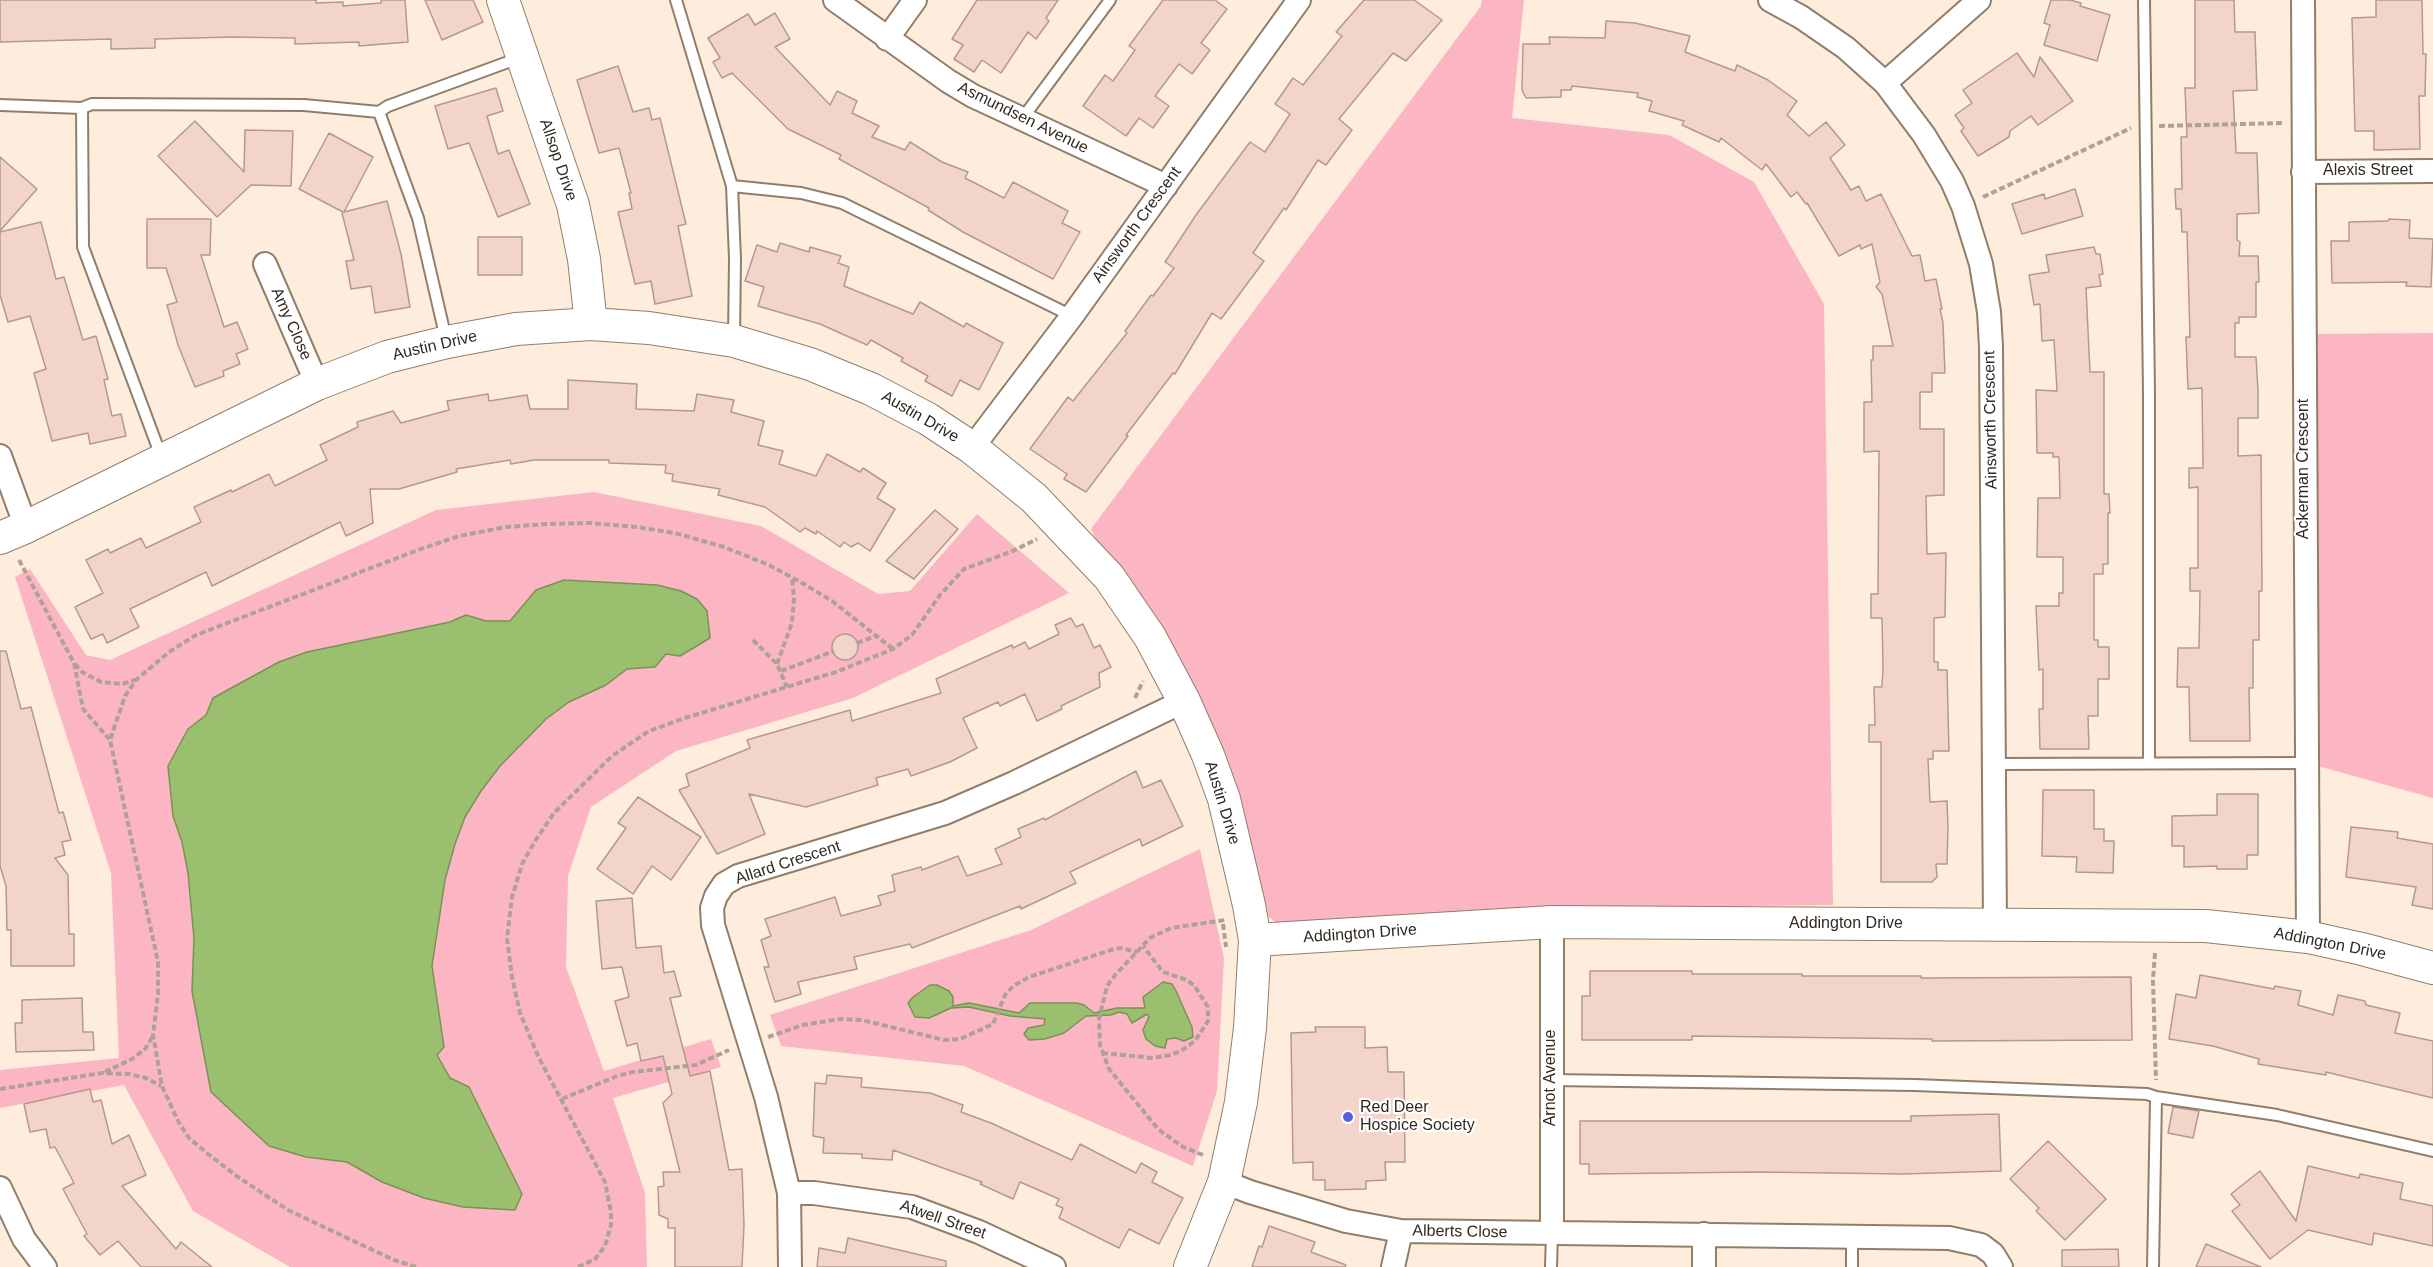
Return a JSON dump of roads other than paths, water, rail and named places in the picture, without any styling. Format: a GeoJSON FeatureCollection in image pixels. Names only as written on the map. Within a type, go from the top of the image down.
{"type":"FeatureCollection","features":[{"type":"Feature","properties":{"kind":"street","name":"Allsop Drive"},"geometry":{"type":"LineString","coordinates":[[503,0],[573,205],[584,259],[591,324]]}},
{"type":"Feature","properties":{"kind":"street","name":"Asmundsen Avenue"},"geometry":{"type":"LineString","coordinates":[[835,0],[948,81],[1022,119],[1166,186]]}},
{"type":"Feature","properties":{"kind":"street"},"geometry":{"type":"LineString","coordinates":[[887,39],[915,0]]}},
{"type":"Feature","properties":{"kind":"street","name":"Ainsworth Crescent"},"geometry":{"type":"LineString","coordinates":[[972,448],[1072,316],[1299,0]]}},
{"type":"Feature","properties":{"kind":"street","name":"Ainsworth Crescent"},"geometry":{"type":"LineString","coordinates":[[1770,0],[1801,17],[1846,48],[1885,82],[1938,157],[1963,206],[1986,287],[1991,347],[1995,925]]}},
{"type":"Feature","properties":{"kind":"street"},"geometry":{"type":"LineString","coordinates":[[1885,82],[1979,0]]}},
{"type":"Feature","properties":{"kind":"street","name":"Ackerman Crescent"},"geometry":{"type":"LineString","coordinates":[[2303,0],[2308,937]]}},
{"type":"Feature","properties":{"kind":"street","name":"Alexis Street"},"geometry":{"type":"LineString","coordinates":[[2303,171],[2433,171]]}},
{"type":"Feature","properties":{"kind":"street","name":"Amy Close"},"geometry":{"type":"LineString","coordinates":[[265,264],[317,384]]}},
{"type":"Feature","properties":{"kind":"street","name":"Austin Drive"},"geometry":{"type":"LineString","coordinates":[[15,542],[163,460],[317,384],[387,357],[447,342],[516,329],[591,324],[649,328],[734,341],[810,364],[871,389],[928,419],[972,448],[1034,498],[1109,577],[1150,637],[1184,701],[1208,755],[1224,799],[1249,905],[1244,930],[1255,969],[1246,1068],[1235,1137],[1224,1182],[1190,1267]]}},
{"type":"Feature","properties":{"kind":"street"},"geometry":{"type":"LineString","coordinates":[[0,456],[15,542]]}},
{"type":"Feature","properties":{"kind":"street","name":"Allard Crescent"},"geometry":{"type":"LineString","coordinates":[[789,1267],[789,1193],[766,1097],[713,925],[712,909],[716,896],[724,884],[738,876],[945,813],[1024,778],[1184,701]]}},
{"type":"Feature","properties":{"kind":"street","name":"Addington Drive"},"geometry":{"type":"LineString","coordinates":[[1244,930],[1552,922],[2157,925],[2251,929],[2308,937],[2433,968]]}},
{"type":"Feature","properties":{"kind":"street","name":"Arnot Avenue"},"geometry":{"type":"LineString","coordinates":[[1552,922],[1552,1233]]}},
{"type":"Feature","properties":{"kind":"street","name":"Alberts Close"},"geometry":{"type":"LineString","coordinates":[[1224,1182],[1346,1221],[1401,1231],[1704,1234],[1964,1240],[1981,1245],[1993,1254],[2001,1267]]}},
{"type":"Feature","properties":{"kind":"street"},"geometry":{"type":"LineString","coordinates":[[0,1188],[24,1239],[45,1267]]}},
{"type":"Feature","properties":{"kind":"street","name":"Atwell Street"},"geometry":{"type":"LineString","coordinates":[[789,1193],[814,1193],[912,1206],[979,1232],[1054,1267]]}},
{"type":"Feature","properties":{"kind":"street"},"geometry":{"type":"LineString","coordinates":[[1393,1267],[1401,1231]]}},
{"type":"Feature","properties":{"kind":"street"},"geometry":{"type":"LineString","coordinates":[[1704,1234],[1704,1267]]}},
{"type":"Feature","properties":{"kind":"lane"},"geometry":{"type":"LineString","coordinates":[[676,0],[732,186],[735,259],[734,341]]}},
{"type":"Feature","properties":{"kind":"lane"},"geometry":{"type":"LineString","coordinates":[[1022,119],[1110,0]]}},
{"type":"Feature","properties":{"kind":"lane"},"geometry":{"type":"LineString","coordinates":[[2144,0],[2149,382],[2149,764]]}},
{"type":"Feature","properties":{"kind":"lane"},"geometry":{"type":"LineString","coordinates":[[0,105],[82,108],[92,104],[304,105],[379,112],[388,106],[522,56]]}},
{"type":"Feature","properties":{"kind":"lane"},"geometry":{"type":"LineString","coordinates":[[82,108],[83,247],[163,460]]}},
{"type":"Feature","properties":{"kind":"lane"},"geometry":{"type":"LineString","coordinates":[[379,112],[418,218],[447,342]]}},
{"type":"Feature","properties":{"kind":"lane"},"geometry":{"type":"LineString","coordinates":[[732,186],[801,194],[842,203],[1072,316]]}},
{"type":"Feature","properties":{"kind":"lane"},"geometry":{"type":"LineString","coordinates":[[1994,764],[2307,763]]}},
{"type":"Feature","properties":{"kind":"lane"},"geometry":{"type":"LineString","coordinates":[[1551,1080],[1915,1085],[2147,1094],[2277,1115],[2433,1151]]}},
{"type":"Feature","properties":{"kind":"lane"},"geometry":{"type":"LineString","coordinates":[[2153,1267],[2156,1097]]}},
{"type":"Feature","properties":{"kind":"lane"},"geometry":{"type":"LineString","coordinates":[[1551,1267],[1552,1233]]}},
{"type":"Feature","properties":{"kind":"lane"},"geometry":{"type":"LineString","coordinates":[[1851,1267],[1852,1237]]}},
{"type":"Feature","properties":{"kind":"place","name":"Red Deer Hospice Society"},"geometry":{"type":"Point","coordinates":[1348,1117]}}]}
